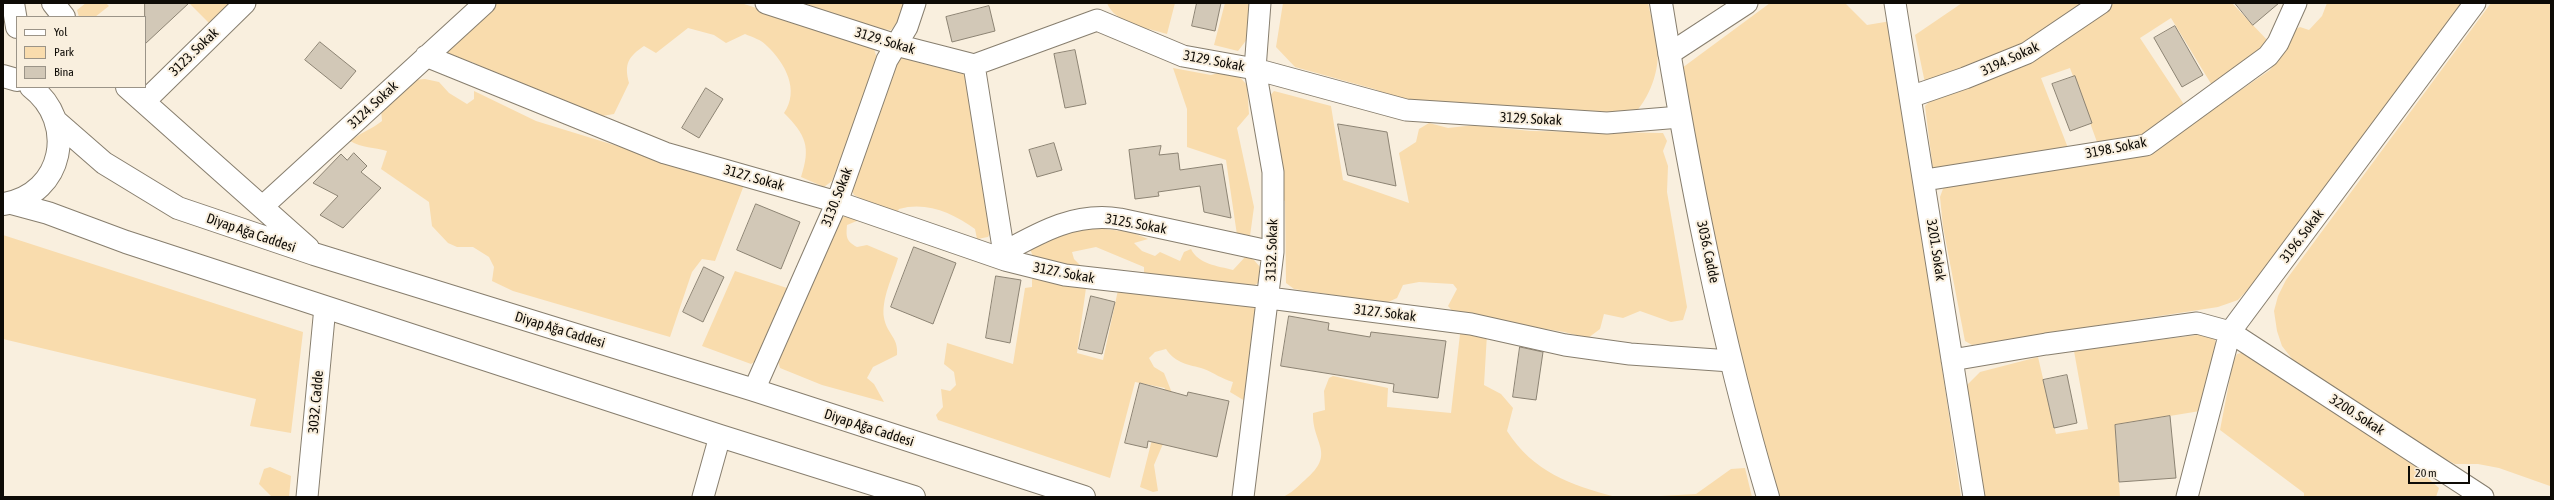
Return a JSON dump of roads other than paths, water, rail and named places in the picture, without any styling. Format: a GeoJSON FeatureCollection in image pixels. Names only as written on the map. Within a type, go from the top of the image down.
{"type":"FeatureCollection","features":[{"type":"Feature","properties":{"kind":"main road"},"geometry":{"type":"LineString","coordinates":[[13,3],[16,20]]}},
{"type":"Feature","properties":{"kind":"main road"},"geometry":{"type":"LineString","coordinates":[[53,3],[63,16]]}},
{"type":"Feature","properties":{"kind":"main road","name":"3036. Cadde"},"geometry":{"type":"LineString","coordinates":[[1661,3],[1680,117],[1731,361],[1768,497]]}},
{"type":"Feature","properties":{"kind":"main road"},"geometry":{"type":"LineString","coordinates":[[3,76],[16,80]]}},
{"type":"Feature","properties":{"kind":"main road"},"geometry":{"type":"LineString","coordinates":[[128,88],[314,254]]}},
{"type":"Feature","properties":{"kind":"main road","name":"Diyap Ağa Caddesi"},"geometry":{"type":"LineString","coordinates":[[7,203],[27,196],[41,186],[51,172],[59,145],[57,122],[51,108],[37,90]]}},
{"type":"Feature","properties":{"kind":"main road","name":"Diyap Ağa Caddesi"},"geometry":{"type":"LineString","coordinates":[[57,122],[104,163],[178,208],[314,254],[754,390],[1084,497]]}},
{"type":"Feature","properties":{"kind":"main road","name":"Diyap Ağa Caddesi"},"geometry":{"type":"LineString","coordinates":[[7,203],[48,212],[126,242],[720,436],[914,497]]}},
{"type":"Feature","properties":{"kind":"street","name":"3123. Sokak"},"geometry":{"type":"LineString","coordinates":[[144,102],[245,3]]}},
{"type":"Feature","properties":{"kind":"street","name":"3124. Sokak"},"geometry":{"type":"LineString","coordinates":[[262,207],[484,3]]}},
{"type":"Feature","properties":{"kind":"street","name":"3129. Sokak"},"geometry":{"type":"LineString","coordinates":[[766,3],[896,45],[974,65],[1095,11],[1183,56],[1255,69],[1406,110],[1607,123],[1680,117]]}},
{"type":"Feature","properties":{"kind":"street","name":"3130. Sokak"},"geometry":{"type":"LineString","coordinates":[[754,390],[837,202],[887,60],[907,28],[915,3]]}},
{"type":"Feature","properties":{"kind":"street","name":"3132. Sokak"},"geometry":{"type":"LineString","coordinates":[[1243,497],[1274,252],[1273,172],[1255,69],[1260,3]]}},
{"type":"Feature","properties":{"kind":"street"},"geometry":{"type":"LineString","coordinates":[[1669,54],[1747,3]]}},
{"type":"Feature","properties":{"kind":"street","name":"3201. Sokak"},"geometry":{"type":"LineString","coordinates":[[1895,3],[1925,180],[1974,497]]}},
{"type":"Feature","properties":{"kind":"street","name":"3194. Sokak"},"geometry":{"type":"LineString","coordinates":[[1910,97],[1965,78],[2027,53],[2101,3]]}},
{"type":"Feature","properties":{"kind":"street","name":"3198. Sokak"},"geometry":{"type":"LineString","coordinates":[[1925,180],[2146,145],[2268,56],[2278,43],[2296,3]]}},
{"type":"Feature","properties":{"kind":"street","name":"3196. Sokak"},"geometry":{"type":"LineString","coordinates":[[2187,497],[2230,332],[2475,3]]}},
{"type":"Feature","properties":{"kind":"street","name":"3127. Sokak"},"geometry":{"type":"LineString","coordinates":[[426,56],[665,153],[837,202],[1078,278],[1269,298],[1471,324],[1590,349],[1684,360],[1731,361]]}},
{"type":"Feature","properties":{"kind":"street"},"geometry":{"type":"LineString","coordinates":[[974,65],[1005,256]]}},
{"type":"Feature","properties":{"kind":"street","name":"3125. Sokak"},"geometry":{"type":"LineString","coordinates":[[1005,256],[1058,224],[1096,217],[1120,219],[1274,252]]}},
{"type":"Feature","properties":{"kind":"street","name":"3032. Cadde"},"geometry":{"type":"LineString","coordinates":[[307,497],[325,307]]}},
{"type":"Feature","properties":{"kind":"street","name":"3200. Sokak"},"geometry":{"type":"LineString","coordinates":[[1952,360],[2046,344],[2197,323],[2230,332],[2483,497]]}},
{"type":"Feature","properties":{"kind":"street"},"geometry":{"type":"LineString","coordinates":[[703,497],[720,436]]}}]}
